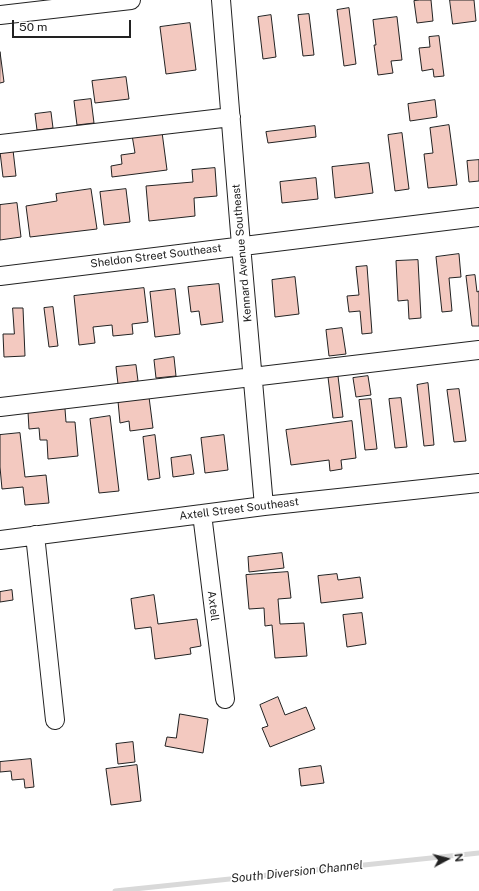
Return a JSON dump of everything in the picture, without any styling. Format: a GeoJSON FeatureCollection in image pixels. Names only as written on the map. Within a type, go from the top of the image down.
{"type":"FeatureCollection","features":[{"type":"Feature","properties":{"kind":"street"},"geometry":{"type":"LineString","coordinates":[[0,15],[131,0]]}},
{"type":"Feature","properties":{"kind":"street","name":"Kennard Avenue Southeast"},"geometry":{"type":"LineString","coordinates":[[221,0],[264,506]]}},
{"type":"Feature","properties":{"kind":"street"},"geometry":{"type":"LineString","coordinates":[[0,144],[231,117]]}},
{"type":"Feature","properties":{"kind":"street","name":"Sheldon Street Southeast"},"geometry":{"type":"LineString","coordinates":[[0,276],[479,217]]}},
{"type":"Feature","properties":{"kind":"street"},"geometry":{"type":"LineString","coordinates":[[0,407],[479,350]]}},
{"type":"Feature","properties":{"kind":"street","name":"Axtell Street Southeast"},"geometry":{"type":"LineString","coordinates":[[0,540],[264,506],[479,483]]}},
{"type":"Feature","properties":{"kind":"street","name":"Axtell"},"geometry":{"type":"LineString","coordinates":[[202,514],[225,699]]}},
{"type":"Feature","properties":{"kind":"street"},"geometry":{"type":"LineString","coordinates":[[35,536],[56,720]]}},
{"type":"Feature","properties":{"kind":"building"},"geometry":{"type":"Polygon","coordinates":[[[431,0],[433,21],[417,23],[414,1],[431,0]]]}},
{"type":"Feature","properties":{"kind":"building"},"geometry":{"type":"Polygon","coordinates":[[[450,0],[474,0],[476,21],[453,24],[450,0]]]}},
{"type":"Feature","properties":{"kind":"building"},"geometry":{"type":"Polygon","coordinates":[[[349,8],[356,64],[344,66],[337,10],[349,8]]]}},
{"type":"Feature","properties":{"kind":"building"},"geometry":{"type":"Polygon","coordinates":[[[309,14],[314,55],[303,56],[298,15],[309,14]]]}},
{"type":"Feature","properties":{"kind":"building"},"geometry":{"type":"Polygon","coordinates":[[[271,15],[276,57],[263,59],[258,17],[271,15]]]}},
{"type":"Feature","properties":{"kind":"building"},"geometry":{"type":"Polygon","coordinates":[[[397,17],[402,60],[391,61],[393,73],[378,75],[374,45],[376,45],[373,20],[397,17]]]}},
{"type":"Feature","properties":{"kind":"building"},"geometry":{"type":"Polygon","coordinates":[[[190,23],[196,70],[166,74],[160,27],[190,23]]]}},
{"type":"Feature","properties":{"kind":"building"},"geometry":{"type":"Polygon","coordinates":[[[439,36],[444,76],[434,77],[433,69],[422,71],[419,48],[430,47],[429,37],[439,36]]]}},
{"type":"Feature","properties":{"kind":"building"},"geometry":{"type":"Polygon","coordinates":[[[0,52],[4,82],[0,83],[0,52]]]}},
{"type":"Feature","properties":{"kind":"building"},"geometry":{"type":"Polygon","coordinates":[[[126,77],[129,99],[95,103],[92,81],[126,77]]]}},
{"type":"Feature","properties":{"kind":"building"},"geometry":{"type":"Polygon","coordinates":[[[91,99],[94,123],[77,125],[74,101],[91,99]]]}},
{"type":"Feature","properties":{"kind":"building"},"geometry":{"type":"Polygon","coordinates":[[[435,100],[437,117],[410,121],[408,104],[435,100]]]}},
{"type":"Feature","properties":{"kind":"building"},"geometry":{"type":"Polygon","coordinates":[[[51,112],[53,128],[37,130],[35,114],[51,112]]]}},
{"type":"Feature","properties":{"kind":"building"},"geometry":{"type":"Polygon","coordinates":[[[449,125],[457,185],[428,188],[424,154],[433,153],[430,128],[449,125]]]}},
{"type":"Feature","properties":{"kind":"building"},"geometry":{"type":"Polygon","coordinates":[[[315,126],[316,137],[268,143],[266,132],[315,126]]]}},
{"type":"Feature","properties":{"kind":"building"},"geometry":{"type":"Polygon","coordinates":[[[162,132],[167,170],[112,177],[111,166],[122,164],[121,155],[135,153],[132,135],[162,132]]]}},
{"type":"Feature","properties":{"kind":"building"},"geometry":{"type":"Polygon","coordinates":[[[402,133],[409,189],[395,191],[388,135],[402,133]]]}},
{"type":"Feature","properties":{"kind":"building"},"geometry":{"type":"Polygon","coordinates":[[[13,150],[16,176],[3,177],[0,152],[13,150]]]}},
{"type":"Feature","properties":{"kind":"building"},"geometry":{"type":"Polygon","coordinates":[[[479,160],[479,181],[469,182],[467,161],[479,160]]]}},
{"type":"Feature","properties":{"kind":"building"},"geometry":{"type":"Polygon","coordinates":[[[369,163],[373,193],[335,198],[332,167],[369,163]]]}},
{"type":"Feature","properties":{"kind":"building"},"geometry":{"type":"Polygon","coordinates":[[[215,168],[217,196],[194,198],[195,216],[149,221],[146,186],[193,182],[192,170],[215,168]]]}},
{"type":"Feature","properties":{"kind":"building"},"geometry":{"type":"Polygon","coordinates":[[[316,178],[318,199],[282,203],[280,182],[316,178]]]}},
{"type":"Feature","properties":{"kind":"building"},"geometry":{"type":"Polygon","coordinates":[[[91,189],[97,229],[30,237],[26,206],[57,201],[56,194],[91,189]]]}},
{"type":"Feature","properties":{"kind":"building"},"geometry":{"type":"Polygon","coordinates":[[[126,189],[130,222],[104,225],[100,192],[126,189]]]}},
{"type":"Feature","properties":{"kind":"building"},"geometry":{"type":"Polygon","coordinates":[[[17,203],[21,237],[0,240],[0,205],[17,203]]]}},
{"type":"Feature","properties":{"kind":"building"},"geometry":{"type":"Polygon","coordinates":[[[459,254],[461,277],[449,278],[452,311],[442,312],[436,257],[459,254]]]}},
{"type":"Feature","properties":{"kind":"building"},"geometry":{"type":"Polygon","coordinates":[[[418,260],[421,318],[409,319],[408,300],[398,301],[396,261],[418,260]]]}},
{"type":"Feature","properties":{"kind":"building"},"geometry":{"type":"Polygon","coordinates":[[[367,266],[372,333],[362,334],[360,311],[349,312],[347,296],[359,295],[356,267],[367,266]]]}},
{"type":"Feature","properties":{"kind":"building"},"geometry":{"type":"Polygon","coordinates":[[[475,275],[477,292],[479,291],[479,326],[472,326],[466,276],[475,275]]]}},
{"type":"Feature","properties":{"kind":"building"},"geometry":{"type":"Polygon","coordinates":[[[295,277],[299,314],[275,317],[272,280],[295,277]]]}},
{"type":"Feature","properties":{"kind":"building"},"geometry":{"type":"Polygon","coordinates":[[[219,284],[223,322],[201,325],[199,311],[191,312],[188,287],[219,284]]]}},
{"type":"Feature","properties":{"kind":"building"},"geometry":{"type":"Polygon","coordinates":[[[144,288],[148,322],[132,324],[133,334],[113,336],[112,325],[93,327],[95,343],[79,345],[74,296],[144,288]]]}},
{"type":"Feature","properties":{"kind":"building"},"geometry":{"type":"Polygon","coordinates":[[[175,289],[180,334],[155,337],[150,292],[175,289]]]}},
{"type":"Feature","properties":{"kind":"building"},"geometry":{"type":"Polygon","coordinates":[[[53,307],[58,346],[49,347],[44,308],[53,307]]]}},
{"type":"Feature","properties":{"kind":"building"},"geometry":{"type":"Polygon","coordinates":[[[13,308],[23,308],[25,356],[4,357],[3,334],[14,334],[13,308]]]}},
{"type":"Feature","properties":{"kind":"building"},"geometry":{"type":"Polygon","coordinates":[[[342,328],[346,354],[329,356],[326,330],[342,328]]]}},
{"type":"Feature","properties":{"kind":"building"},"geometry":{"type":"Polygon","coordinates":[[[174,357],[176,376],[156,378],[154,360],[174,357]]]}},
{"type":"Feature","properties":{"kind":"building"},"geometry":{"type":"Polygon","coordinates":[[[136,365],[138,381],[118,384],[116,367],[136,365]]]}},
{"type":"Feature","properties":{"kind":"building"},"geometry":{"type":"Polygon","coordinates":[[[338,376],[343,417],[333,418],[328,377],[338,376]]]}},
{"type":"Feature","properties":{"kind":"building"},"geometry":{"type":"Polygon","coordinates":[[[368,376],[371,395],[356,397],[353,378],[368,376]]]}},
{"type":"Feature","properties":{"kind":"building"},"geometry":{"type":"Polygon","coordinates":[[[428,383],[434,445],[424,446],[417,385],[428,383]]]}},
{"type":"Feature","properties":{"kind":"building"},"geometry":{"type":"Polygon","coordinates":[[[459,389],[466,441],[454,442],[447,390],[459,389]]]}},
{"type":"Feature","properties":{"kind":"building"},"geometry":{"type":"Polygon","coordinates":[[[149,397],[153,428],[130,431],[129,421],[120,423],[118,401],[149,397]]]}},
{"type":"Feature","properties":{"kind":"building"},"geometry":{"type":"Polygon","coordinates":[[[401,398],[407,447],[395,448],[389,399],[401,398]]]}},
{"type":"Feature","properties":{"kind":"building"},"geometry":{"type":"Polygon","coordinates":[[[371,399],[377,449],[365,450],[359,400],[371,399]]]}},
{"type":"Feature","properties":{"kind":"building"},"geometry":{"type":"Polygon","coordinates":[[[65,409],[66,422],[75,422],[78,456],[48,459],[47,440],[40,440],[39,428],[29,429],[28,412],[65,409]]]}},
{"type":"Feature","properties":{"kind":"building"},"geometry":{"type":"Polygon","coordinates":[[[110,416],[119,491],[99,493],[90,419],[110,416]]]}},
{"type":"Feature","properties":{"kind":"building"},"geometry":{"type":"Polygon","coordinates":[[[352,421],[356,458],[341,460],[342,469],[330,471],[329,460],[291,465],[286,430],[352,421]]]}},
{"type":"Feature","properties":{"kind":"building"},"geometry":{"type":"Polygon","coordinates":[[[20,433],[25,477],[46,475],[49,503],[25,505],[23,487],[2,489],[0,435],[20,433]]]}},
{"type":"Feature","properties":{"kind":"building"},"geometry":{"type":"Polygon","coordinates":[[[155,435],[160,478],[148,480],[143,437],[155,435]]]}},
{"type":"Feature","properties":{"kind":"building"},"geometry":{"type":"Polygon","coordinates":[[[224,435],[228,470],[205,473],[201,438],[224,435]]]}},
{"type":"Feature","properties":{"kind":"building"},"geometry":{"type":"Polygon","coordinates":[[[191,455],[194,474],[173,477],[171,458],[191,455]]]}},
{"type":"Feature","properties":{"kind":"building"},"geometry":{"type":"Polygon","coordinates":[[[282,553],[284,568],[249,572],[248,557],[282,553]]]}},
{"type":"Feature","properties":{"kind":"building"},"geometry":{"type":"Polygon","coordinates":[[[288,572],[291,598],[278,599],[280,624],[304,623],[307,656],[275,658],[272,625],[265,626],[264,608],[249,609],[246,575],[288,572]]]}},
{"type":"Feature","properties":{"kind":"building"},"geometry":{"type":"Polygon","coordinates":[[[337,574],[338,580],[360,577],[363,598],[321,603],[318,576],[337,574]]]}},
{"type":"Feature","properties":{"kind":"building"},"geometry":{"type":"Polygon","coordinates":[[[12,590],[13,600],[0,602],[0,592],[12,590]]]}},
{"type":"Feature","properties":{"kind":"building"},"geometry":{"type":"Polygon","coordinates":[[[154,595],[158,624],[197,619],[201,646],[190,648],[191,654],[155,659],[151,627],[135,629],[131,599],[154,595]]]}},
{"type":"Feature","properties":{"kind":"building"},"geometry":{"type":"Polygon","coordinates":[[[362,613],[366,644],[347,647],[343,615],[362,613]]]}},
{"type":"Feature","properties":{"kind":"building"},"geometry":{"type":"Polygon","coordinates":[[[278,697],[285,715],[306,707],[315,729],[270,747],[262,728],[268,726],[260,705],[278,697]]]}},
{"type":"Feature","properties":{"kind":"building"},"geometry":{"type":"Polygon","coordinates":[[[180,714],[208,719],[203,753],[165,746],[167,737],[176,738],[180,714]]]}},
{"type":"Feature","properties":{"kind":"building"},"geometry":{"type":"Polygon","coordinates":[[[133,742],[135,762],[118,764],[116,744],[133,742]]]}},
{"type":"Feature","properties":{"kind":"building"},"geometry":{"type":"Polygon","coordinates":[[[31,759],[34,787],[25,788],[24,779],[12,780],[11,771],[0,772],[0,762],[31,759]]]}},
{"type":"Feature","properties":{"kind":"building"},"geometry":{"type":"Polygon","coordinates":[[[137,765],[141,801],[111,805],[106,769],[137,765]]]}},
{"type":"Feature","properties":{"kind":"building"},"geometry":{"type":"Polygon","coordinates":[[[321,766],[324,783],[301,786],[299,769],[321,766]]]}},
{"type":"Feature","properties":{"kind":"waterway","name":"South Diversion Channel"},"geometry":{"type":"LineString","coordinates":[[115,891],[479,853]]}}]}
